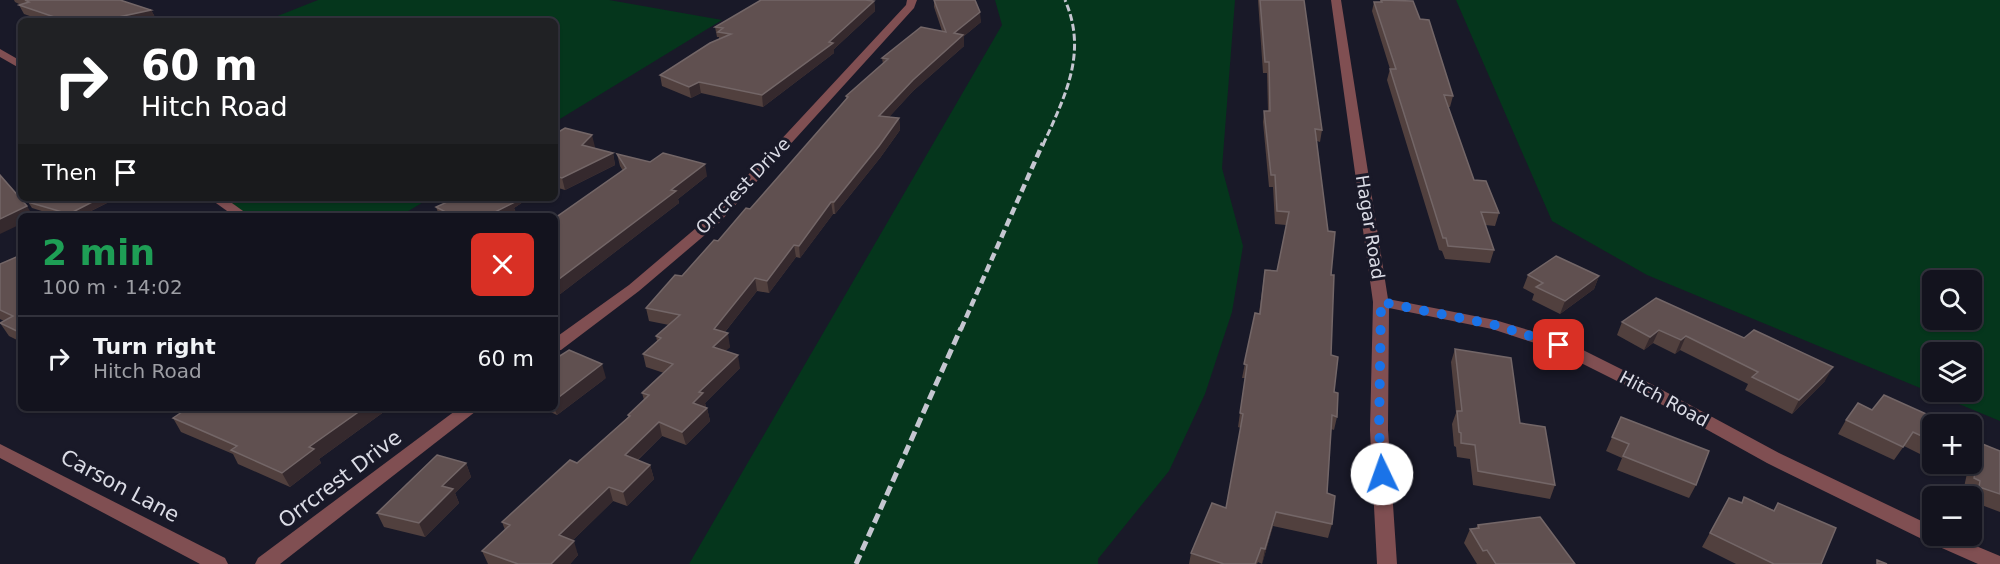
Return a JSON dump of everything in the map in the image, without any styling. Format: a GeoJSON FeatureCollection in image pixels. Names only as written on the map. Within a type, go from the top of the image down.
{"type":"FeatureCollection","features":[{"type":"Feature","properties":{"kind":"street","name":"Hagar Road"},"geometry":{"type":"LineString","coordinates":[[1336,0],[1381,302],[1379,430],[1388,564]]}},
{"type":"Feature","properties":{"kind":"street","name":"Orrcrest Drive"},"geometry":{"type":"LineString","coordinates":[[558,344],[634,288],[714,220],[911,3]]}},
{"type":"Feature","properties":{"kind":"street"},"geometry":{"type":"LineString","coordinates":[[0,52],[18,64]]}},
{"type":"Feature","properties":{"kind":"street"},"geometry":{"type":"LineString","coordinates":[[220,201],[238,213]]}},
{"type":"Feature","properties":{"kind":"street","name":"Hitch Road"},"geometry":{"type":"LineString","coordinates":[[1381,302],[1495,325],[1559,345],[1647,388],[1773,458],[1922,530]]}},
{"type":"Feature","properties":{"kind":"street","name":"Orrcrest Drive"},"geometry":{"type":"LineString","coordinates":[[265,564],[467,411]]}},
{"type":"Feature","properties":{"kind":"street","name":"Carson Lane"},"geometry":{"type":"LineString","coordinates":[[0,450],[218,564]]}},
{"type":"Feature","properties":{"kind":"street","name":"Hitch Road"},"geometry":{"type":"LineString","coordinates":[[1958,546],[1998,564]]}},
{"type":"Feature","properties":{"kind":"green space"},"geometry":{"type":"Polygon","coordinates":[[[318,0],[609,0],[722,20],[558,120],[558,18],[273,18],[318,0]]]}},
{"type":"Feature","properties":{"kind":"green space"},"geometry":{"type":"Polygon","coordinates":[[[995,0],[1235,0],[1222,168],[1243,246],[1232,312],[1205,394],[1169,471],[1098,559],[1098,564],[689,564],[1002,25],[995,0]]]}},
{"type":"Feature","properties":{"kind":"green space"},"geometry":{"type":"Polygon","coordinates":[[[1456,0],[2000,0],[2000,421],[1954,402],[1982,402],[1982,342],[1922,342],[1922,389],[1647,275],[1552,221],[1456,0]]]}},
{"type":"Feature","properties":{"kind":"green space"},"geometry":{"type":"Polygon","coordinates":[[[220,201],[425,201],[405,213],[238,213],[220,201]]]}},
{"type":"Feature","properties":{"kind":"building"},"geometry":{"type":"Polygon","coordinates":[[[25,0],[120,0],[151,10],[114,18],[57,18],[19,5],[29,2],[25,0]]]}},
{"type":"Feature","properties":{"kind":"building"},"geometry":{"type":"Polygon","coordinates":[[[761,0],[874,1],[829,42],[833,43],[762,95],[699,82],[689,87],[660,75],[710,43],[731,34],[718,32],[723,28],[715,27],[761,0]]]}},
{"type":"Feature","properties":{"kind":"building"},"geometry":{"type":"Polygon","coordinates":[[[934,0],[975,0],[980,12],[954,33],[963,35],[913,80],[879,116],[899,118],[834,202],[831,202],[799,246],[794,245],[767,281],[755,278],[714,329],[728,333],[713,347],[738,355],[699,392],[703,393],[693,403],[707,408],[682,432],[659,422],[625,455],[650,465],[623,492],[609,487],[559,535],[574,541],[551,564],[518,564],[482,551],[510,525],[502,522],[570,460],[577,463],[630,416],[628,415],[649,395],[642,393],[673,364],[643,354],[661,338],[656,336],[680,315],[646,308],[675,275],[682,276],[714,240],[718,241],[746,208],[750,209],[848,97],[846,96],[888,59],[882,58],[921,27],[946,32],[934,0]]]}},
{"type":"Feature","properties":{"kind":"building"},"geometry":{"type":"Polygon","coordinates":[[[1260,0],[1304,0],[1322,130],[1315,129],[1328,231],[1335,232],[1331,275],[1334,275],[1331,355],[1338,357],[1334,392],[1338,393],[1337,417],[1332,415],[1327,493],[1335,496],[1332,524],[1276,512],[1265,549],[1261,548],[1255,564],[1224,564],[1191,553],[1212,503],[1226,508],[1243,414],[1240,413],[1247,365],[1244,364],[1255,313],[1260,314],[1265,270],[1277,271],[1289,212],[1277,211],[1275,175],[1271,175],[1264,111],[1270,111],[1269,62],[1265,62],[1260,0]]]}},
{"type":"Feature","properties":{"kind":"building"},"geometry":{"type":"Polygon","coordinates":[[[1381,0],[1413,1],[1420,19],[1429,20],[1453,96],[1444,95],[1474,180],[1486,181],[1499,213],[1481,212],[1494,250],[1448,246],[1446,238],[1443,238],[1390,69],[1396,69],[1374,2],[1382,2],[1381,0]]]}},
{"type":"Feature","properties":{"kind":"building"},"geometry":{"type":"Polygon","coordinates":[[[565,128],[592,135],[582,145],[613,153],[562,178],[558,177],[558,132],[565,128]]]}},
{"type":"Feature","properties":{"kind":"building"},"geometry":{"type":"Polygon","coordinates":[[[663,153],[705,164],[671,190],[676,191],[558,280],[558,216],[626,168],[617,154],[650,162],[663,153]]]}},
{"type":"Feature","properties":{"kind":"building"},"geometry":{"type":"Polygon","coordinates":[[[0,175],[18,196],[18,201],[23,201],[27,206],[0,219],[0,175]]]}},
{"type":"Feature","properties":{"kind":"building"},"geometry":{"type":"Polygon","coordinates":[[[30,201],[94,201],[71,213],[28,202],[30,201]]]}},
{"type":"Feature","properties":{"kind":"building"},"geometry":{"type":"Polygon","coordinates":[[[449,201],[509,201],[513,203],[493,213],[441,213],[444,211],[436,207],[449,201]]]}},
{"type":"Feature","properties":{"kind":"building"},"geometry":{"type":"Polygon","coordinates":[[[18,256],[18,332],[0,323],[13,316],[0,310],[0,264],[18,256]]]}},
{"type":"Feature","properties":{"kind":"building"},"geometry":{"type":"Polygon","coordinates":[[[1556,256],[1599,276],[1565,301],[1536,287],[1543,283],[1528,275],[1556,256]]]}},
{"type":"Feature","properties":{"kind":"building"},"geometry":{"type":"Polygon","coordinates":[[[1656,298],[1744,338],[1754,330],[1833,367],[1799,400],[1752,377],[1758,372],[1686,336],[1681,340],[1659,330],[1650,337],[1622,322],[1656,298]]]}},
{"type":"Feature","properties":{"kind":"building"},"geometry":{"type":"Polygon","coordinates":[[[1455,349],[1511,358],[1520,423],[1545,427],[1555,485],[1478,471],[1475,445],[1461,443],[1457,411],[1462,411],[1455,349]]]}},
{"type":"Feature","properties":{"kind":"building"},"geometry":{"type":"Polygon","coordinates":[[[569,350],[602,364],[558,398],[558,357],[569,350]]]}},
{"type":"Feature","properties":{"kind":"building"},"geometry":{"type":"Polygon","coordinates":[[[1884,395],[1926,414],[1922,414],[1922,436],[1913,432],[1903,447],[1846,420],[1858,403],[1872,410],[1884,395]]]}},
{"type":"Feature","properties":{"kind":"building"},"geometry":{"type":"Polygon","coordinates":[[[184,411],[360,411],[309,447],[314,449],[282,473],[231,450],[237,446],[173,418],[184,411]]]}},
{"type":"Feature","properties":{"kind":"building"},"geometry":{"type":"Polygon","coordinates":[[[1621,417],[1709,451],[1696,485],[1623,456],[1629,444],[1612,437],[1621,417]]]}},
{"type":"Feature","properties":{"kind":"building"},"geometry":{"type":"Polygon","coordinates":[[[1982,444],[2000,451],[2000,494],[1982,488],[1979,486],[1980,481],[1974,478],[1975,474],[1982,474],[1982,444]]]}},
{"type":"Feature","properties":{"kind":"building"},"geometry":{"type":"Polygon","coordinates":[[[437,455],[466,463],[442,486],[453,489],[419,523],[377,513],[437,455]]]}},
{"type":"Feature","properties":{"kind":"building"},"geometry":{"type":"Polygon","coordinates":[[[1744,497],[1774,511],[1778,503],[1836,528],[1821,564],[1774,564],[1710,533],[1729,498],[1742,503],[1744,497]]]}},
{"type":"Feature","properties":{"kind":"building"},"geometry":{"type":"Polygon","coordinates":[[[1540,517],[1575,564],[1496,564],[1487,550],[1483,551],[1470,529],[1479,528],[1478,525],[1540,517]]]}},
{"type":"Feature","properties":{"kind":"railway"},"geometry":{"type":"LineString","coordinates":[[1043,145],[1066,92],[1074,56],[1072,19],[1065,0]]}},
{"type":"Feature","properties":{"kind":"railway"},"geometry":{"type":"LineString","coordinates":[[961,329],[1043,143]]}},
{"type":"Feature","properties":{"kind":"railway"},"geometry":{"type":"LineString","coordinates":[[856,564],[961,328]]}},
{"type":"Feature","properties":{"kind":"route"},"geometry":{"type":"LineString","coordinates":[[1382,474],[1379,430],[1381,302],[1495,325],[1559,345]]}}]}
